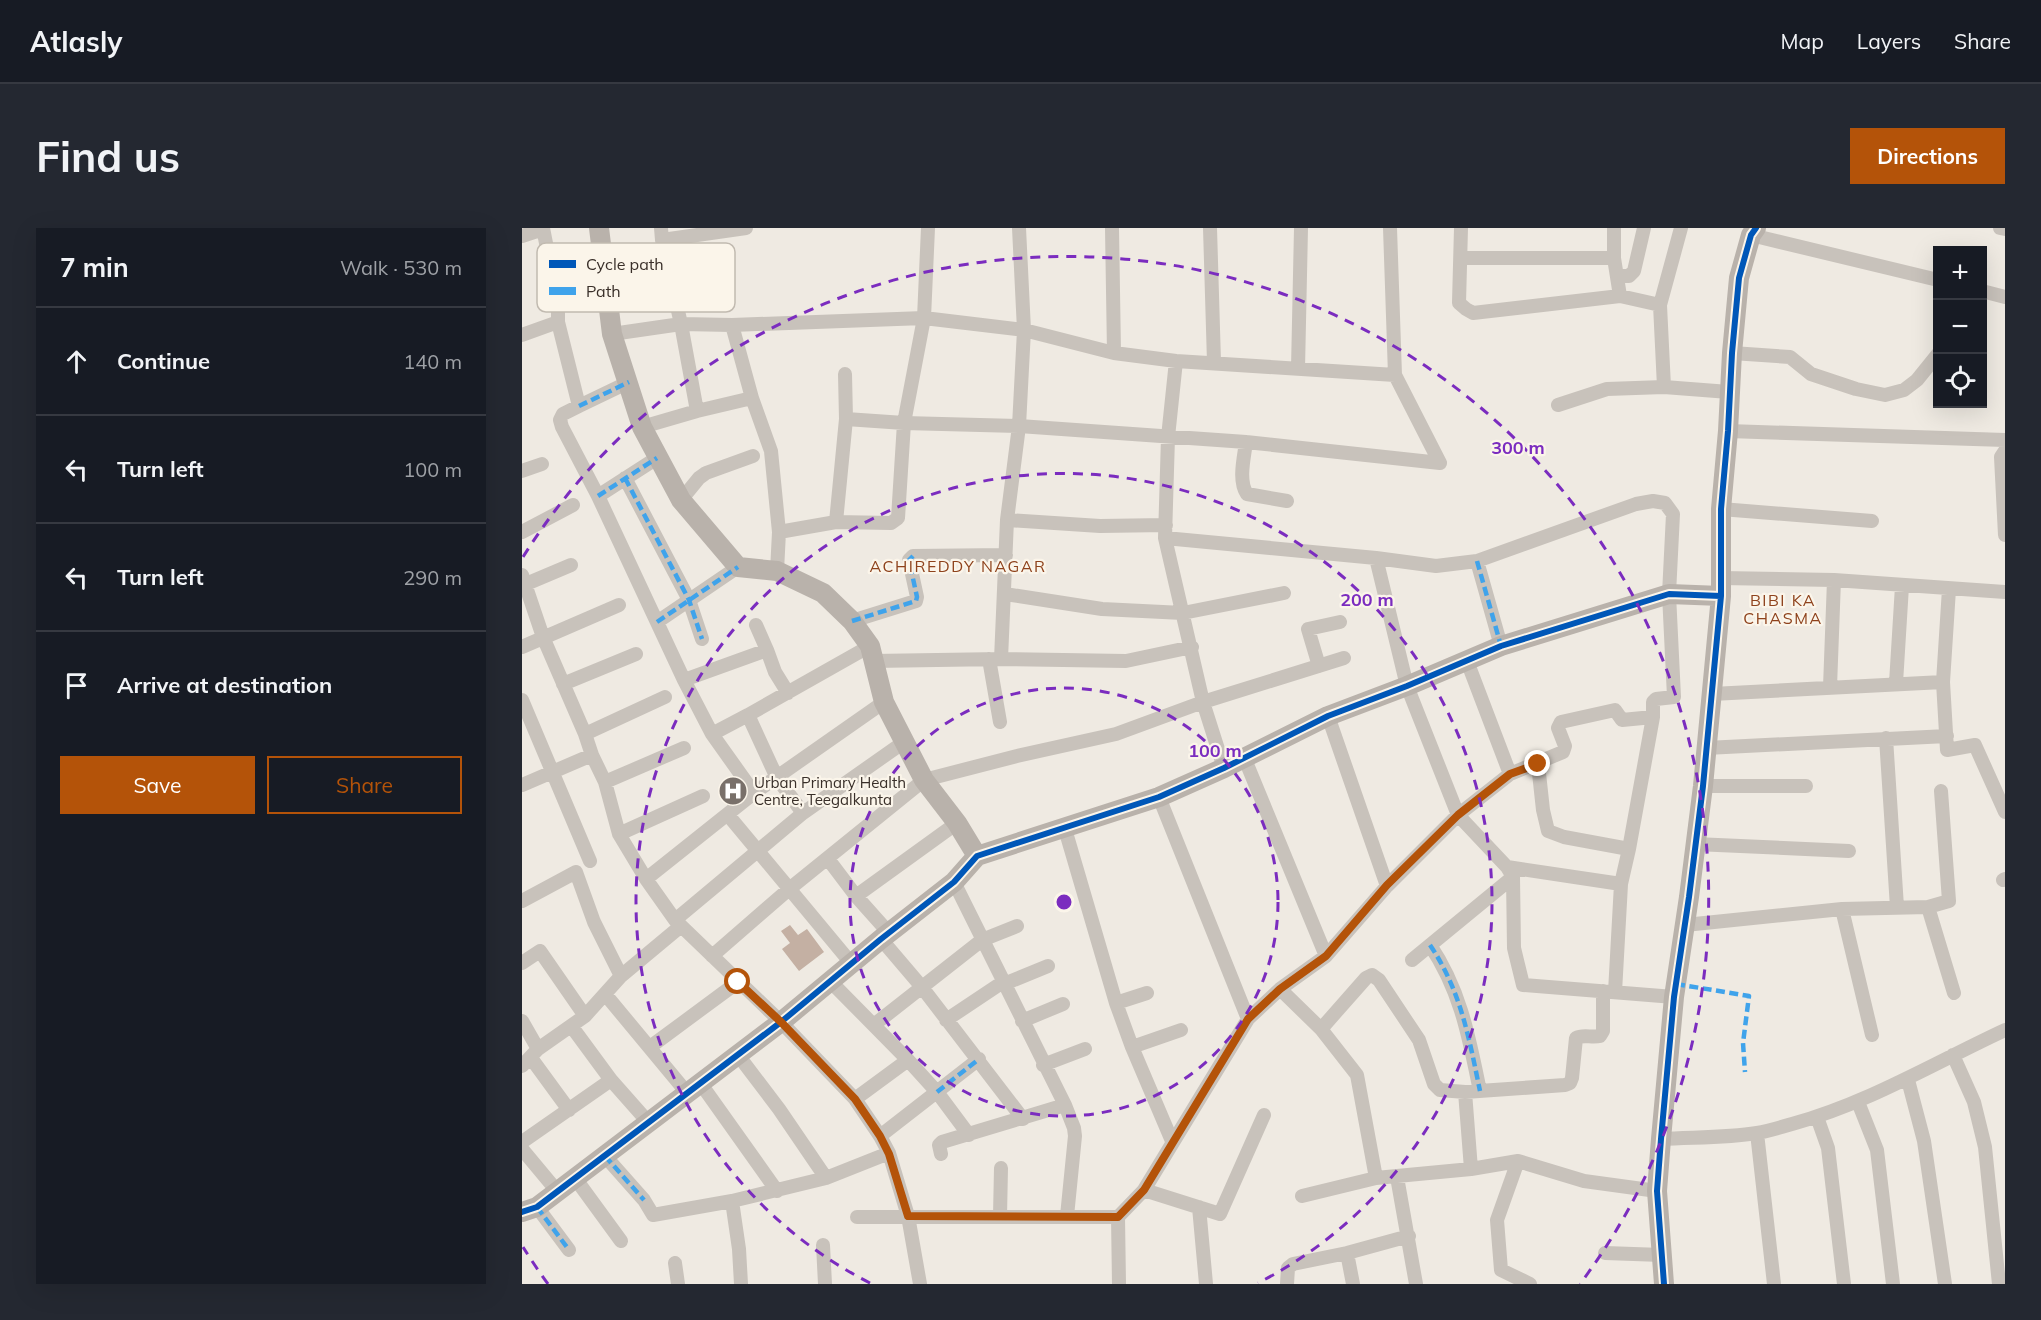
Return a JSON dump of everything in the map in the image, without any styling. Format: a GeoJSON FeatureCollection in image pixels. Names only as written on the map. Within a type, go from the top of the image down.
{"type":"FeatureCollection","features":[{"type":"Feature","properties":{"kind":"street"},"geometry":{"type":"LineString","coordinates":[[522,236],[543,228],[546,243]]}},
{"type":"Feature","properties":{"kind":"street"},"geometry":{"type":"LineString","coordinates":[[599,228],[601,243]]}},
{"type":"Feature","properties":{"kind":"street"},"geometry":{"type":"LineString","coordinates":[[661,234],[746,228]]}},
{"type":"Feature","properties":{"kind":"street"},"geometry":{"type":"LineString","coordinates":[[779,532],[836,522],[891,523],[898,518],[903,423],[924,318],[928,228]]}},
{"type":"Feature","properties":{"kind":"street"},"geometry":{"type":"LineString","coordinates":[[1000,722],[995,659],[1005,594],[1007,520],[1019,426],[1024,330],[1018,228]]}},
{"type":"Feature","properties":{"kind":"street"},"geometry":{"type":"LineString","coordinates":[[1112,228],[1114,353]]}},
{"type":"Feature","properties":{"kind":"street"},"geometry":{"type":"LineString","coordinates":[[1210,228],[1214,362]]}},
{"type":"Feature","properties":{"kind":"street"},"geometry":{"type":"LineString","coordinates":[[1298,369],[1301,228]]}},
{"type":"Feature","properties":{"kind":"street"},"geometry":{"type":"LineString","coordinates":[[846,419],[1019,426],[1246,442],[1440,463],[1395,375],[1390,228]]}},
{"type":"Feature","properties":{"kind":"street"},"geometry":{"type":"LineString","coordinates":[[1461,228],[1459,303],[1473,313],[1620,296],[1660,305]]}},
{"type":"Feature","properties":{"kind":"street"},"geometry":{"type":"LineString","coordinates":[[1614,228],[1614,258],[1620,296]]}},
{"type":"Feature","properties":{"kind":"street"},"geometry":{"type":"LineString","coordinates":[[1617,276],[1629,276],[1635,272],[1644,228]]}},
{"type":"Feature","properties":{"kind":"street"},"geometry":{"type":"LineString","coordinates":[[1664,387],[1660,305],[1682,228]]}},
{"type":"Feature","properties":{"kind":"street"},"geometry":{"type":"LineString","coordinates":[[2001,228],[2005,229]]}},
{"type":"Feature","properties":{"kind":"street"},"geometry":{"type":"LineString","coordinates":[[1664,1284],[1657,1191],[1674,997],[1703,786],[1712,694],[1721,587],[1721,509],[1739,278],[1754,231],[1933,279]]}},
{"type":"Feature","properties":{"kind":"street"},"geometry":{"type":"LineString","coordinates":[[1461,258],[1614,258]]}},
{"type":"Feature","properties":{"kind":"street"},"geometry":{"type":"LineString","coordinates":[[1987,294],[2005,297]]}},
{"type":"Feature","properties":{"kind":"street"},"geometry":{"type":"LineString","coordinates":[[558,312],[558,322],[579,406]]}},
{"type":"Feature","properties":{"kind":"street"},"geometry":{"type":"LineString","coordinates":[[609,312],[612,334],[642,428],[657,458],[681,500],[738,567]]}},
{"type":"Feature","properties":{"kind":"street"},"geometry":{"type":"LineString","coordinates":[[678,312],[697,411]]}},
{"type":"Feature","properties":{"kind":"street"},"geometry":{"type":"LineString","coordinates":[[612,334],[681,324],[732,325],[924,318],[1024,330],[1114,353],[1176,361],[1395,375]]}},
{"type":"Feature","properties":{"kind":"street"},"geometry":{"type":"LineString","coordinates":[[522,335],[558,322]]}},
{"type":"Feature","properties":{"kind":"street"},"geometry":{"type":"LineString","coordinates":[[732,325],[752,398],[771,451],[779,532],[777,571]]}},
{"type":"Feature","properties":{"kind":"street"},"geometry":{"type":"LineString","coordinates":[[1732,353],[1790,357],[1811,374],[1856,389],[1885,395],[1904,390],[1911,385],[1933,360]]}},
{"type":"Feature","properties":{"kind":"street"},"geometry":{"type":"LineString","coordinates":[[1176,361],[1168,438],[1166,531],[1203,702],[1224,768]]}},
{"type":"Feature","properties":{"kind":"street"},"geometry":{"type":"LineString","coordinates":[[836,522],[846,419],[845,374]]}},
{"type":"Feature","properties":{"kind":"street"},"geometry":{"type":"LineString","coordinates":[[629,382],[563,414],[560,420],[712,734],[754,793]]}},
{"type":"Feature","properties":{"kind":"street"},"geometry":{"type":"LineString","coordinates":[[1558,405],[1607,389],[1664,387],[1729,392]]}},
{"type":"Feature","properties":{"kind":"street"},"geometry":{"type":"LineString","coordinates":[[642,428],[697,411],[752,398]]}},
{"type":"Feature","properties":{"kind":"street"},"geometry":{"type":"LineString","coordinates":[[1728,431],[2005,440]]}},
{"type":"Feature","properties":{"kind":"street"},"geometry":{"type":"LineString","coordinates":[[1246,442],[1242,480],[1244,491],[1247,494],[1287,501]]}},
{"type":"Feature","properties":{"kind":"street"},"geometry":{"type":"LineString","coordinates":[[2005,451],[2001,458],[2005,535]]}},
{"type":"Feature","properties":{"kind":"street"},"geometry":{"type":"LineString","coordinates":[[681,500],[706,473],[753,456]]}},
{"type":"Feature","properties":{"kind":"street"},"geometry":{"type":"LineString","coordinates":[[598,496],[657,458]]}},
{"type":"Feature","properties":{"kind":"street"},"geometry":{"type":"LineString","coordinates":[[522,471],[542,464]]}},
{"type":"Feature","properties":{"kind":"street"},"geometry":{"type":"LineString","coordinates":[[625,478],[689,600],[702,639]]}},
{"type":"Feature","properties":{"kind":"street"},"geometry":{"type":"LineString","coordinates":[[1007,520],[1166,531],[1436,566],[1477,561],[1636,504],[1662,501],[1672,514],[1669,594],[1674,697],[1656,699],[1653,702],[1653,717],[1621,884],[1603,1031],[1600,1036],[1576,1038],[1570,1083],[1555,1087],[1465,1092],[1440,1090],[1434,1084],[1419,1040],[1374,976],[1366,978],[1321,1029]]}},
{"type":"Feature","properties":{"kind":"street"},"geometry":{"type":"LineString","coordinates":[[522,532],[573,505]]}},
{"type":"Feature","properties":{"kind":"street"},"geometry":{"type":"LineString","coordinates":[[1721,509],[1872,521]]}},
{"type":"Feature","properties":{"kind":"street"},"geometry":{"type":"LineString","coordinates":[[852,621],[916,601],[909,560],[913,555],[1006,555]]}},
{"type":"Feature","properties":{"kind":"street"},"geometry":{"type":"LineString","coordinates":[[1376,558],[1407,686],[1458,815],[1510,872],[1514,948],[1523,985],[1674,997]]}},
{"type":"Feature","properties":{"kind":"street"},"geometry":{"type":"LineString","coordinates":[[1477,561],[1501,646]]}},
{"type":"Feature","properties":{"kind":"street"},"geometry":{"type":"LineString","coordinates":[[571,565],[524,580],[543,637],[604,782],[619,834],[645,879],[678,923],[781,1022],[855,1099],[880,1136],[889,1154],[908,1216],[920,1284]]}},
{"type":"Feature","properties":{"kind":"street"},"geometry":{"type":"LineString","coordinates":[[657,622],[738,567],[777,571],[823,593],[852,621],[871,653],[884,702],[904,742],[924,780],[957,823],[977,856]]}},
{"type":"Feature","properties":{"kind":"street"},"geometry":{"type":"LineString","coordinates":[[1830,687],[1834,580]]}},
{"type":"Feature","properties":{"kind":"street"},"geometry":{"type":"LineString","coordinates":[[569,1250],[529,1210],[695,1089],[781,1022],[851,963],[954,882],[977,856],[1158,797],[1224,768],[1328,717],[1501,646],[1669,594],[1721,587],[1834,580],[2005,592]]}},
{"type":"Feature","properties":{"kind":"street"},"geometry":{"type":"LineString","coordinates":[[1896,683],[1902,586]]}},
{"type":"Feature","properties":{"kind":"street"},"geometry":{"type":"LineString","coordinates":[[1949,589],[1943,682],[1947,750],[1974,745],[2005,812]]}},
{"type":"Feature","properties":{"kind":"street"},"geometry":{"type":"LineString","coordinates":[[1005,594],[1102,609],[1183,613],[1284,593]]}},
{"type":"Feature","properties":{"kind":"street"},"geometry":{"type":"LineString","coordinates":[[522,647],[619,605]]}},
{"type":"Feature","properties":{"kind":"street"},"geometry":{"type":"LineString","coordinates":[[1319,666],[1308,629],[1340,622]]}},
{"type":"Feature","properties":{"kind":"street"},"geometry":{"type":"LineString","coordinates":[[756,625],[775,672],[788,693]]}},
{"type":"Feature","properties":{"kind":"street"},"geometry":{"type":"LineString","coordinates":[[712,734],[788,693],[871,653],[995,659],[1126,661],[1192,647]]}},
{"type":"Feature","properties":{"kind":"street"},"geometry":{"type":"LineString","coordinates":[[684,680],[767,650]]}},
{"type":"Feature","properties":{"kind":"street"},"geometry":{"type":"LineString","coordinates":[[563,684],[636,654]]}},
{"type":"Feature","properties":{"kind":"street"},"geometry":{"type":"LineString","coordinates":[[712,956],[788,890],[924,780],[1116,734],[1203,702],[1344,658]]}},
{"type":"Feature","properties":{"kind":"street"},"geometry":{"type":"LineString","coordinates":[[1467,661],[1510,774]]}},
{"type":"Feature","properties":{"kind":"street"},"geometry":{"type":"LineString","coordinates":[[1712,694],[1943,682]]}},
{"type":"Feature","properties":{"kind":"street"},"geometry":{"type":"LineString","coordinates":[[585,734],[665,697]]}},
{"type":"Feature","properties":{"kind":"street"},"geometry":{"type":"LineString","coordinates":[[522,700],[590,861]]}},
{"type":"Feature","properties":{"kind":"street"},"geometry":{"type":"LineString","coordinates":[[645,879],[754,793],[884,702]]}},
{"type":"Feature","properties":{"kind":"street"},"geometry":{"type":"LineString","coordinates":[[1119,1284],[1118,1217],[1144,1190],[1248,1019],[1280,989],[1326,956],[1387,885],[1458,815],[1510,774],[1563,752],[1565,749],[1558,728],[1561,722],[1615,710],[1622,720],[1653,717]]}},
{"type":"Feature","properties":{"kind":"street"},"geometry":{"type":"LineString","coordinates":[[748,715],[777,778],[803,813]]}},
{"type":"Feature","properties":{"kind":"street"},"geometry":{"type":"LineString","coordinates":[[1328,717],[1387,885]]}},
{"type":"Feature","properties":{"kind":"street"},"geometry":{"type":"LineString","coordinates":[[1706,748],[1947,736]]}},
{"type":"Feature","properties":{"kind":"street"},"geometry":{"type":"LineString","coordinates":[[1886,738],[1897,907]]}},
{"type":"Feature","properties":{"kind":"street"},"geometry":{"type":"LineString","coordinates":[[530,1058],[573,1027],[621,976],[803,813],[904,742]]}},
{"type":"Feature","properties":{"kind":"street"},"geometry":{"type":"LineString","coordinates":[[604,782],[684,748]]}},
{"type":"Feature","properties":{"kind":"street"},"geometry":{"type":"LineString","coordinates":[[522,785],[592,755]]}},
{"type":"Feature","properties":{"kind":"street"},"geometry":{"type":"LineString","coordinates":[[1244,757],[1326,956]]}},
{"type":"Feature","properties":{"kind":"street"},"geometry":{"type":"LineString","coordinates":[[1538,764],[1545,822],[1551,833],[1629,849]]}},
{"type":"Feature","properties":{"kind":"street"},"geometry":{"type":"LineString","coordinates":[[1703,786],[1806,786]]}},
{"type":"Feature","properties":{"kind":"street"},"geometry":{"type":"LineString","coordinates":[[1685,925],[1842,909],[1928,907],[1949,901],[1941,791]]}},
{"type":"Feature","properties":{"kind":"street"},"geometry":{"type":"LineString","coordinates":[[619,834],[703,796]]}},
{"type":"Feature","properties":{"kind":"street"},"geometry":{"type":"LineString","coordinates":[[1158,797],[1248,1019]]}},
{"type":"Feature","properties":{"kind":"street"},"geometry":{"type":"LineString","coordinates":[[728,815],[851,963]]}},
{"type":"Feature","properties":{"kind":"street"},"geometry":{"type":"LineString","coordinates":[[856,896],[957,823]]}},
{"type":"Feature","properties":{"kind":"street"},"geometry":{"type":"LineString","coordinates":[[1065,829],[1116,1003],[1172,1142]]}},
{"type":"Feature","properties":{"kind":"street"},"geometry":{"type":"LineString","coordinates":[[1695,844],[1849,851]]}},
{"type":"Feature","properties":{"kind":"street"},"geometry":{"type":"LineString","coordinates":[[828,859],[946,1020],[979,1059],[1023,1119]]}},
{"type":"Feature","properties":{"kind":"street"},"geometry":{"type":"LineString","coordinates":[[522,901],[576,872],[594,921],[621,976]]}},
{"type":"Feature","properties":{"kind":"street"},"geometry":{"type":"LineString","coordinates":[[1412,960],[1510,872],[1621,884]]}},
{"type":"Feature","properties":{"kind":"street"},"geometry":{"type":"LineString","coordinates":[[954,882],[1043,1065],[1065,1105],[1074,1128],[1067,1216]]}},
{"type":"Feature","properties":{"kind":"street"},"geometry":{"type":"LineString","coordinates":[[1928,907],[1954,993]]}},
{"type":"Feature","properties":{"kind":"street"},"geometry":{"type":"LineString","coordinates":[[1842,909],[1872,1035]]}},
{"type":"Feature","properties":{"kind":"street"},"geometry":{"type":"LineString","coordinates":[[875,1024],[982,939],[1017,926]]}},
{"type":"Feature","properties":{"kind":"street"},"geometry":{"type":"LineString","coordinates":[[1430,945],[1453,984],[1467,1026],[1480,1091]]}},
{"type":"Feature","properties":{"kind":"street"},"geometry":{"type":"LineString","coordinates":[[522,963],[540,951],[585,1016]]}},
{"type":"Feature","properties":{"kind":"street"},"geometry":{"type":"LineString","coordinates":[[946,1020],[1003,983],[1048,966]]}},
{"type":"Feature","properties":{"kind":"street"},"geometry":{"type":"LineString","coordinates":[[830,981],[875,1024],[937,1092],[969,1135]]}},
{"type":"Feature","properties":{"kind":"street"},"geometry":{"type":"LineString","coordinates":[[650,1047],[738,982]]}},
{"type":"Feature","properties":{"kind":"street"},"geometry":{"type":"LineString","coordinates":[[1280,989],[1321,1029],[1357,1075],[1376,1178]]}},
{"type":"Feature","properties":{"kind":"street"},"geometry":{"type":"LineString","coordinates":[[1116,1003],[1147,993]]}},
{"type":"Feature","properties":{"kind":"street"},"geometry":{"type":"LineString","coordinates":[[605,994],[650,1047],[695,1089],[777,1191]]}},
{"type":"Feature","properties":{"kind":"street"},"geometry":{"type":"LineString","coordinates":[[1022,1021],[1063,1004]]}},
{"type":"Feature","properties":{"kind":"street"},"geometry":{"type":"LineString","coordinates":[[522,1021],[530,1058],[569,1110]]}},
{"type":"Feature","properties":{"kind":"street"},"geometry":{"type":"LineString","coordinates":[[573,1027],[611,1080],[649,1123]]}},
{"type":"Feature","properties":{"kind":"street"},"geometry":{"type":"LineString","coordinates":[[1132,1047],[1181,1030]]}},
{"type":"Feature","properties":{"kind":"street"},"geometry":{"type":"LineString","coordinates":[[1661,1139],[1757,1133],[1817,1117],[1908,1080],[2005,1030]]}},
{"type":"Feature","properties":{"kind":"street"},"geometry":{"type":"LineString","coordinates":[[1043,1065],[1085,1049]]}},
{"type":"Feature","properties":{"kind":"street"},"geometry":{"type":"LineString","coordinates":[[738,1055],[779,1109],[826,1178]]}},
{"type":"Feature","properties":{"kind":"street"},"geometry":{"type":"LineString","coordinates":[[1953,1055],[1974,1102],[1985,1147],[1999,1284]]}},
{"type":"Feature","properties":{"kind":"street"},"geometry":{"type":"LineString","coordinates":[[880,1136],[979,1059]]}},
{"type":"Feature","properties":{"kind":"street"},"geometry":{"type":"LineString","coordinates":[[855,1099],[908,1060]]}},
{"type":"Feature","properties":{"kind":"street"},"geometry":{"type":"LineString","coordinates":[[522,1142],[611,1080]]}},
{"type":"Feature","properties":{"kind":"street"},"geometry":{"type":"LineString","coordinates":[[1908,1080],[1924,1141],[1945,1284]]}},
{"type":"Feature","properties":{"kind":"street"},"geometry":{"type":"LineString","coordinates":[[1465,1092],[1471,1169]]}},
{"type":"Feature","properties":{"kind":"street"},"geometry":{"type":"LineString","coordinates":[[1858,1102],[1877,1150],[1893,1284]]}},
{"type":"Feature","properties":{"kind":"street"},"geometry":{"type":"LineString","coordinates":[[940,1154],[939,1145],[942,1142],[1065,1105]]}},
{"type":"Feature","properties":{"kind":"street"},"geometry":{"type":"LineString","coordinates":[[1144,1190],[1220,1214],[1264,1116]]}},
{"type":"Feature","properties":{"kind":"street"},"geometry":{"type":"LineString","coordinates":[[1817,1117],[1828,1148],[1844,1284]]}},
{"type":"Feature","properties":{"kind":"street"},"geometry":{"type":"LineString","coordinates":[[1757,1133],[1774,1284]]}},
{"type":"Feature","properties":{"kind":"street"},"geometry":{"type":"LineString","coordinates":[[522,1149],[557,1191]]}},
{"type":"Feature","properties":{"kind":"street"},"geometry":{"type":"LineString","coordinates":[[605,1156],[644,1200],[652,1215],[777,1191],[826,1178],[889,1154]]}},
{"type":"Feature","properties":{"kind":"street"},"geometry":{"type":"LineString","coordinates":[[1302,1196],[1376,1178],[1471,1169],[1518,1161],[1584,1181],[1657,1191]]}},
{"type":"Feature","properties":{"kind":"street"},"geometry":{"type":"LineString","coordinates":[[1518,1161],[1497,1220],[1501,1270],[1530,1284]]}},
{"type":"Feature","properties":{"kind":"street"},"geometry":{"type":"LineString","coordinates":[[1000,1216],[1001,1168]]}},
{"type":"Feature","properties":{"kind":"street"},"geometry":{"type":"LineString","coordinates":[[1397,1177],[1416,1284]]}},
{"type":"Feature","properties":{"kind":"street"},"geometry":{"type":"LineString","coordinates":[[575,1178],[621,1241]]}},
{"type":"Feature","properties":{"kind":"street"},"geometry":{"type":"LineString","coordinates":[[732,1201],[741,1284]]}},
{"type":"Feature","properties":{"kind":"street"},"geometry":{"type":"LineString","coordinates":[[1199,1207],[1206,1284]]}},
{"type":"Feature","properties":{"kind":"street"},"geometry":{"type":"LineString","coordinates":[[857,1217],[1118,1217]]}},
{"type":"Feature","properties":{"kind":"street"},"geometry":{"type":"LineString","coordinates":[[1287,1284],[1288,1268],[1293,1263],[1347,1253],[1409,1236]]}},
{"type":"Feature","properties":{"kind":"street"},"geometry":{"type":"LineString","coordinates":[[823,1245],[825,1284]]}},
{"type":"Feature","properties":{"kind":"street"},"geometry":{"type":"LineString","coordinates":[[1347,1253],[1353,1284]]}},
{"type":"Feature","properties":{"kind":"street"},"geometry":{"type":"LineString","coordinates":[[1605,1253],[1662,1255]]}},
{"type":"Feature","properties":{"kind":"street"},"geometry":{"type":"LineString","coordinates":[[675,1263],[678,1284]]}},
{"type":"Feature","properties":{"kind":"building"},"geometry":{"type":"Polygon","coordinates":[[[790,925],[798,935],[807,929],[824,952],[799,971],[782,949],[790,943],[781,931],[790,925]]]}},
{"type":"Feature","properties":{"kind":"marked path"},"geometry":{"type":"LineString","coordinates":[[579,406],[629,382]]}},
{"type":"Feature","properties":{"kind":"marked path"},"geometry":{"type":"LineString","coordinates":[[598,496],[657,458]]}},
{"type":"Feature","properties":{"kind":"marked path"},"geometry":{"type":"LineString","coordinates":[[625,478],[689,600],[702,639]]}},
{"type":"Feature","properties":{"kind":"marked path"},"geometry":{"type":"LineString","coordinates":[[852,621],[916,601],[909,560],[913,556]]}},
{"type":"Feature","properties":{"kind":"marked path"},"geometry":{"type":"LineString","coordinates":[[1477,561],[1501,646]]}},
{"type":"Feature","properties":{"kind":"marked path"},"geometry":{"type":"LineString","coordinates":[[657,622],[738,567]]}},
{"type":"Feature","properties":{"kind":"marked path"},"geometry":{"type":"LineString","coordinates":[[1430,945],[1441,962],[1457,997],[1468,1034],[1480,1091]]}},
{"type":"Feature","properties":{"kind":"marked path"},"geometry":{"type":"LineString","coordinates":[[1676,984],[1749,996],[1743,1043],[1745,1072]]}},
{"type":"Feature","properties":{"kind":"marked path"},"geometry":{"type":"LineString","coordinates":[[937,1092],[979,1059]]}},
{"type":"Feature","properties":{"kind":"marked path"},"geometry":{"type":"LineString","coordinates":[[605,1156],[644,1200]]}},
{"type":"Feature","properties":{"kind":"marked path"},"geometry":{"type":"LineString","coordinates":[[537,1207],[569,1250]]}},
{"type":"Feature","properties":{"kind":"cycle path"},"geometry":{"type":"LineString","coordinates":[[1664,1284],[1657,1191],[1661,1139],[1674,997],[1703,786],[1721,596],[1721,509],[1739,278],[1751,235],[1756,228]]}},
{"type":"Feature","properties":{"kind":"cycle path"},"geometry":{"type":"LineString","coordinates":[[522,1212],[537,1207],[781,1022],[954,882],[977,856],[1159,797],[1224,768],[1328,716],[1407,686],[1501,646],[1669,594],[1721,596]]}},
{"type":"Feature","properties":{"kind":"place","name":"Urban Primary Health Centre, Teegalkunta"},"geometry":{"type":"Point","coordinates":[733,791]}},
{"type":"Feature","properties":{"kind":"district","name":"ACHIREDDY NAGAR"},"geometry":{"type":"Point","coordinates":[958,566]}},
{"type":"Feature","properties":{"kind":"district","name":"BIBI KA CHASMA"},"geometry":{"type":"Point","coordinates":[1783,609]}},
{"type":"Feature","properties":{"kind":"route"},"geometry":{"type":"LineString","coordinates":[[738,982],[781,1022],[855,1099],[880,1136],[889,1154],[908,1216],[1118,1217],[1144,1190],[1248,1019],[1280,989],[1326,956],[1387,885],[1458,815],[1510,774],[1538,764]]}}]}
